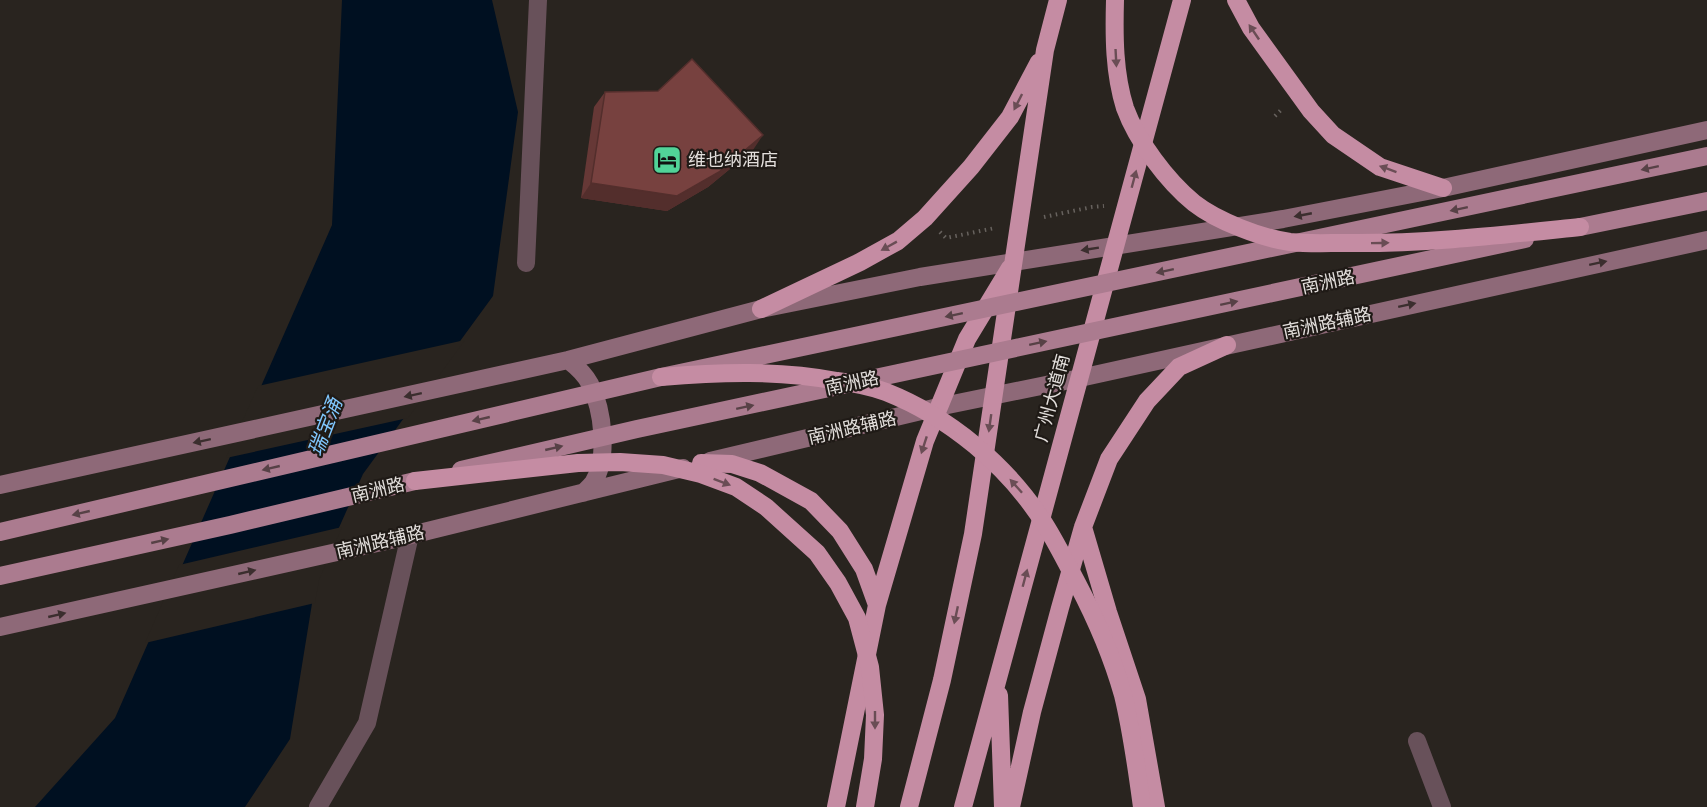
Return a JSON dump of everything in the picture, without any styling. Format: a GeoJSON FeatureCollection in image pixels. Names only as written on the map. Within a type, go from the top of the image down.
{"type":"FeatureCollection","features":[{"type":"Feature","properties":{"kind":"highway"},"geometry":{"type":"LineString","coordinates":[[909,807],[942,680],[973,534],[1045,50],[1058,0]]}},
{"type":"Feature","properties":{"kind":"highway"},"geometry":{"type":"LineString","coordinates":[[1115,0],[1114,34],[1117,72],[1126,109],[1142,142],[1168,176],[1195,203],[1229,223],[1290,242],[1382,244],[1580,227]]}},
{"type":"Feature","properties":{"kind":"highway","name":"广州大道南"},"geometry":{"type":"LineString","coordinates":[[963,807],[1182,0]]}},
{"type":"Feature","properties":{"kind":"highway"},"geometry":{"type":"LineString","coordinates":[[1236,0],[1251,28],[1291,84],[1333,135],[1380,167],[1443,188]]}},
{"type":"Feature","properties":{"kind":"highway"},"geometry":{"type":"LineString","coordinates":[[761,309],[898,241],[925,218],[971,167],[1010,117],[1045,50]]}},
{"type":"Feature","properties":{"kind":"highway"},"geometry":{"type":"LineString","coordinates":[[836,807],[877,605],[925,441],[967,339],[1014,261]]}},
{"type":"Feature","properties":{"kind":"highway"},"geometry":{"type":"LineString","coordinates":[[1011,807],[1032,712],[1083,527],[1109,459],[1147,401],[1179,367],[1227,345]]}},
{"type":"Feature","properties":{"kind":"highway"},"geometry":{"type":"LineString","coordinates":[[661,377],[703,374],[790,374],[854,383],[885,392],[918,408],[975,445],[999,467],[1044,522],[1096,620],[1123,694],[1134,743],[1142,807]]}},
{"type":"Feature","properties":{"kind":"highway"},"geometry":{"type":"LineString","coordinates":[[415,481],[578,463],[620,462],[663,465],[701,474],[736,487],[766,507],[817,552],[838,583],[856,618],[870,667],[875,715],[873,759],[866,807]]}},
{"type":"Feature","properties":{"kind":"highway"},"geometry":{"type":"LineString","coordinates":[[701,463],[732,464],[760,473],[811,501],[840,531],[864,569],[877,605]]}},
{"type":"Feature","properties":{"kind":"highway"},"geometry":{"type":"LineString","coordinates":[[1083,527],[1137,699],[1156,807]]}},
{"type":"Feature","properties":{"kind":"highway"},"geometry":{"type":"LineString","coordinates":[[999,675],[1003,807]]}},
{"type":"Feature","properties":{"kind":"main road"},"geometry":{"type":"LineString","coordinates":[[0,484],[568,360],[761,309],[920,277],[1283,219],[1443,188],[1707,130]]}},
{"type":"Feature","properties":{"kind":"main road"},"geometry":{"type":"LineString","coordinates":[[0,532],[661,377],[1707,156]]}},
{"type":"Feature","properties":{"kind":"main road","name":"南洲路"},"geometry":{"type":"LineString","coordinates":[[0,576],[219,528],[637,429],[1707,201]]}},
{"type":"Feature","properties":{"kind":"main road","name":"南洲路辅路"},"geometry":{"type":"LineString","coordinates":[[0,627],[402,537],[938,407],[1707,240]]}},
{"type":"Feature","properties":{"kind":"main road"},"geometry":{"type":"LineString","coordinates":[[568,360],[582,371],[590,383],[597,403],[603,442],[602,458],[592,484],[583,493]]}},
{"type":"Feature","properties":{"kind":"street"},"geometry":{"type":"LineString","coordinates":[[526,263],[538,0]]}},
{"type":"Feature","properties":{"kind":"street"},"geometry":{"type":"LineString","coordinates":[[318,807],[368,723],[402,537]]}},
{"type":"Feature","properties":{"kind":"street"},"geometry":{"type":"LineString","coordinates":[[1417,741],[1442,807]]}},
{"type":"Feature","properties":{"kind":"path"},"geometry":{"type":"LineString","coordinates":[[946,238],[1092,207],[1127,204]]}},
{"type":"Feature","properties":{"kind":"water","name":"瑞宝涌"},"geometry":{"type":"Polygon","coordinates":[[[342,0],[492,0],[518,112],[493,296],[363,474],[316,579],[290,739],[245,807],[35,807],[115,718],[332,225],[342,0]]]}},
{"type":"Feature","properties":{"kind":"pier"},"geometry":{"type":"Polygon","coordinates":[[[465,340],[408,418],[226,458],[258,386],[465,340]]]}},
{"type":"Feature","properties":{"kind":"pier"},"geometry":{"type":"Polygon","coordinates":[[[342,527],[319,580],[315,603],[145,643],[179,565],[342,527]]]}},
{"type":"Feature","properties":{"kind":"building"},"geometry":{"type":"Polygon","coordinates":[[[692,59],[763,135],[719,172],[677,196],[591,183],[605,92],[658,91],[692,59]]]}},
{"type":"Feature","properties":{"kind":"place","name":"维也纳酒店"},"geometry":{"type":"Point","coordinates":[667,160]}}]}
